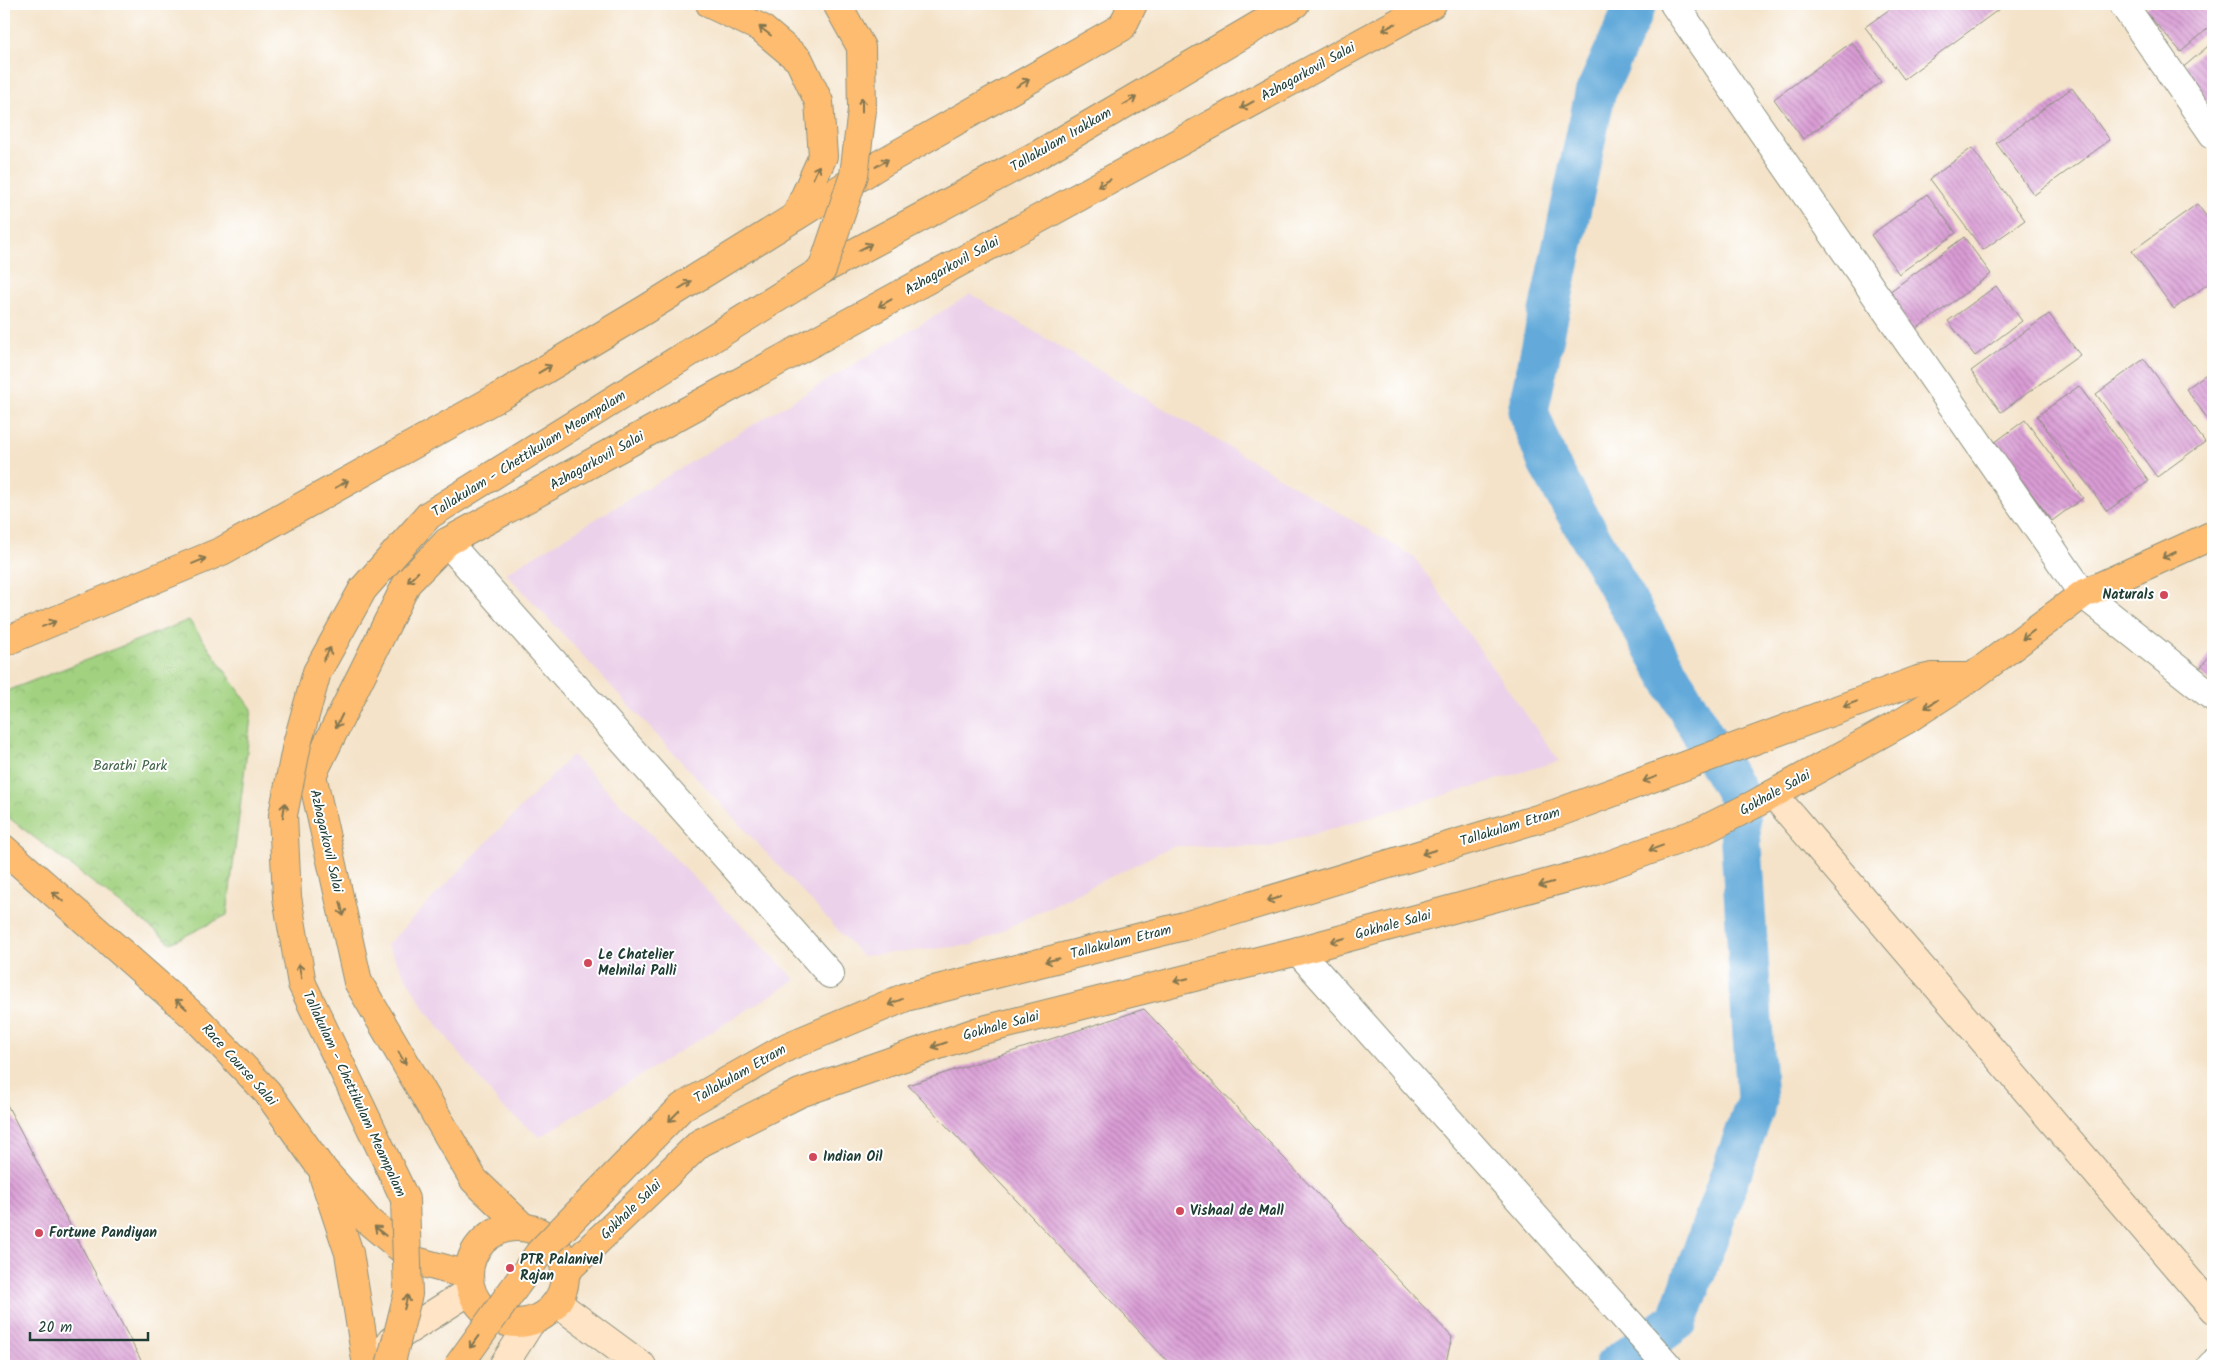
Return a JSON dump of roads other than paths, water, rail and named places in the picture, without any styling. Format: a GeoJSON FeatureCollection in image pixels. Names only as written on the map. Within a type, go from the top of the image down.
{"type":"FeatureCollection","features":[{"type":"Feature","properties":{"kind":"main road"},"geometry":{"type":"LineString","coordinates":[[710,4],[761,28],[799,60],[819,102],[823,156],[796,216]]}},
{"type":"Feature","properties":{"kind":"main road"},"geometry":{"type":"LineString","coordinates":[[822,270],[854,175],[862,110],[861,48],[837,4]]}},
{"type":"Feature","properties":{"kind":"main road"},"geometry":{"type":"LineString","coordinates":[[4,642],[222,551],[504,394],[643,311],[882,163],[1122,27],[1133,4]]}},
{"type":"Feature","properties":{"kind":"main road","name":"Tallakulam Irakkam"},"geometry":{"type":"LineString","coordinates":[[822,270],[1041,153],[1296,4]]}},
{"type":"Feature","properties":{"kind":"main road","name":"Azhagarkovil Salai"},"geometry":{"type":"LineString","coordinates":[[523,1227],[474,1180],[358,982],[312,775],[407,583],[448,542],[1432,4]]}},
{"type":"Feature","properties":{"kind":"main road","name":"Tallakulam - Chettikulam Meampalam"},"geometry":{"type":"LineString","coordinates":[[390,1366],[408,1294],[405,1199],[302,984],[287,897],[283,815],[297,744],[317,672],[363,589],[429,515],[822,270]]}},
{"type":"Feature","properties":{"kind":"main road","name":"Gokhale Salai"},"geometry":{"type":"LineString","coordinates":[[565,1272],[700,1143],[800,1093],[979,1031],[1298,951],[1593,871],[1702,831],[1763,800],[1906,720],[1972,677],[2083,594],[2213,535]]}},
{"type":"Feature","properties":{"kind":"main road","name":"Tallakulam Etram"},"geometry":{"type":"LineString","coordinates":[[458,1366],[540,1252],[682,1107],[787,1047],[906,997],[1184,926],[1557,813],[1896,687],[1933,677],[1972,677]]}},
{"type":"Feature","properties":{"kind":"main road"},"geometry":{"type":"LineString","coordinates":[[1763,800],[2213,1309]]}},
{"type":"Feature","properties":{"kind":"main road","name":"Race Course Salai"},"geometry":{"type":"LineString","coordinates":[[4,849],[198,1020],[267,1092],[319,1166],[368,1221],[416,1261],[470,1283]]}},
{"type":"Feature","properties":{"kind":"main road"},"geometry":{"type":"LineString","coordinates":[[319,1166],[349,1253],[367,1366]]}},
{"type":"Feature","properties":{"kind":"main road"},"geometry":{"type":"LineString","coordinates":[[523,1227],[539,1232],[552,1242],[561,1256],[565,1272],[564,1288],[557,1303],[546,1315],[530,1322],[516,1324],[494,1318],[477,1304],[470,1283],[471,1259],[479,1245],[491,1234],[507,1228],[523,1227]]}},
{"type":"Feature","properties":{"kind":"main road"},"geometry":{"type":"LineString","coordinates":[[377,1366],[391,1341],[470,1283]]}},
{"type":"Feature","properties":{"kind":"main road"},"geometry":{"type":"LineString","coordinates":[[557,1303],[642,1366]]}},
{"type":"Feature","properties":{"kind":"main road"},"geometry":{"type":"LineString","coordinates":[[503,1366],[530,1322]]}},
{"type":"Feature","properties":{"kind":"street"},"geometry":{"type":"LineString","coordinates":[[1674,4],[2083,594],[2213,698]]}},
{"type":"Feature","properties":{"kind":"street"},"geometry":{"type":"LineString","coordinates":[[2123,4],[2213,134]]}},
{"type":"Feature","properties":{"kind":"street"},"geometry":{"type":"LineString","coordinates":[[448,542],[830,974]]}},
{"type":"Feature","properties":{"kind":"street"},"geometry":{"type":"LineString","coordinates":[[1298,951],[1611,1305],[1668,1366]]}},
{"type":"Feature","properties":{"kind":"waterway"},"geometry":{"type":"LineString","coordinates":[[1615,1366],[1678,1320],[1757,1101],[1738,796],[1548,463],[1528,411],[1595,94],[1636,4]]}},
{"type":"Feature","properties":{"kind":"place","name":"Naturals"},"geometry":{"type":"Point","coordinates":[2164,595]}},
{"type":"Feature","properties":{"kind":"place","name":"Le Chatelier Melnilai Palli"},"geometry":{"type":"Point","coordinates":[588,963]}},
{"type":"Feature","properties":{"kind":"place","name":"Indian Oil"},"geometry":{"type":"Point","coordinates":[813,1157]}},
{"type":"Feature","properties":{"kind":"place","name":"Vishaal de Mall"},"geometry":{"type":"Point","coordinates":[1180,1211]}},
{"type":"Feature","properties":{"kind":"place","name":"Fortune Pandiyan"},"geometry":{"type":"Point","coordinates":[39,1233]}},
{"type":"Feature","properties":{"kind":"place","name":"PTR Palanivel Rajan"},"geometry":{"type":"Point","coordinates":[510,1268]}},
{"type":"Feature","properties":{"kind":"park label","name":"Barathi Park"},"geometry":{"type":"Point","coordinates":[130,766]}}]}
